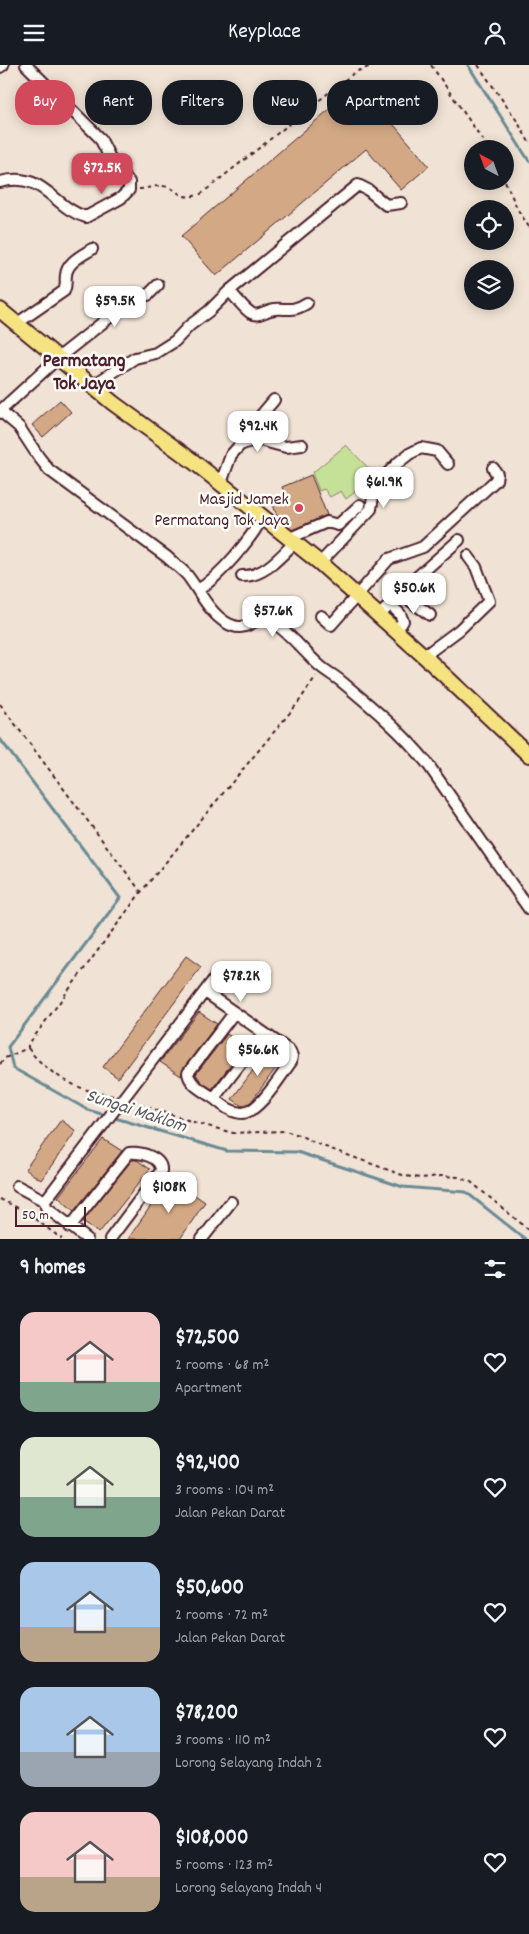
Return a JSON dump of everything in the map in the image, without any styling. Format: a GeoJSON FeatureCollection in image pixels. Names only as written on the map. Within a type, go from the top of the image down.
{"type":"FeatureCollection","features":[{"type":"Feature","properties":{"kind":"main road"},"geometry":{"type":"LineString","coordinates":[[0,310],[92,386],[293,540],[424,656],[529,755]]}},
{"type":"Feature","properties":{"kind":"street"},"geometry":{"type":"LineString","coordinates":[[0,182],[19,179],[36,184],[77,215],[86,217],[121,198],[129,189],[129,182],[113,164],[100,138],[26,65]]}},
{"type":"Feature","properties":{"kind":"street"},"geometry":{"type":"LineString","coordinates":[[92,386],[135,358],[156,353],[176,341],[188,326],[209,311],[229,291],[358,185],[368,190],[386,205],[401,203]]}},
{"type":"Feature","properties":{"kind":"street"},"geometry":{"type":"LineString","coordinates":[[16,324],[64,291],[67,284],[66,274],[68,267],[92,249]]}},
{"type":"Feature","properties":{"kind":"street"},"geometry":{"type":"LineString","coordinates":[[158,285],[148,295],[140,296],[125,305],[58,358],[0,411],[19,427],[49,470],[167,557],[185,573],[216,614],[234,627],[242,628],[257,619],[264,618],[273,621],[320,666],[364,700],[410,742],[448,792],[529,909]]}},
{"type":"Feature","properties":{"kind":"street"},"geometry":{"type":"LineString","coordinates":[[229,291],[252,313],[261,315],[270,310],[288,311],[301,308],[307,303]]}},
{"type":"Feature","properties":{"kind":"street"},"geometry":{"type":"LineString","coordinates":[[221,483],[231,455],[274,400]]}},
{"type":"Feature","properties":{"kind":"street"},"geometry":{"type":"LineString","coordinates":[[240,445],[256,439],[286,447],[302,445]]}},
{"type":"Feature","properties":{"kind":"street"},"geometry":{"type":"LineString","coordinates":[[320,563],[372,509],[373,497],[380,481],[409,454],[421,449],[437,451],[448,465]]}},
{"type":"Feature","properties":{"kind":"street"},"geometry":{"type":"LineString","coordinates":[[321,616],[331,625],[389,559],[423,547],[496,480],[497,475],[493,468]]}},
{"type":"Feature","properties":{"kind":"street"},"geometry":{"type":"LineString","coordinates":[[242,576],[251,577],[274,563],[293,540],[327,522],[338,525],[360,505]]}},
{"type":"Feature","properties":{"kind":"street"},"geometry":{"type":"LineString","coordinates":[[198,590],[214,579],[251,537],[262,516]]}},
{"type":"Feature","properties":{"kind":"street"},"geometry":{"type":"LineString","coordinates":[[378,615],[459,540]]}},
{"type":"Feature","properties":{"kind":"street"},"geometry":{"type":"LineString","coordinates":[[424,656],[459,630],[489,601],[476,567],[468,556]]}},
{"type":"Feature","properties":{"kind":"street"},"geometry":{"type":"LineString","coordinates":[[401,594],[430,615]]}},
{"type":"Feature","properties":{"kind":"street"},"geometry":{"type":"LineString","coordinates":[[390,605],[400,614],[403,621],[396,632]]}},
{"type":"Feature","properties":{"kind":"street"},"geometry":{"type":"LineString","coordinates":[[88,1239],[46,1207],[45,1201],[215,978]]}},
{"type":"Feature","properties":{"kind":"street"},"geometry":{"type":"LineString","coordinates":[[205,992],[290,1051],[292,1056],[292,1062],[259,1104],[251,1111],[241,1113],[229,1110],[189,1079],[188,1073],[234,1013]]}},
{"type":"Feature","properties":{"kind":"street"},"geometry":{"type":"LineString","coordinates":[[214,1098],[264,1033]]}},
{"type":"Feature","properties":{"kind":"street"},"geometry":{"type":"LineString","coordinates":[[70,1227],[129,1153],[139,1153],[159,1161],[161,1171],[110,1239]]}},
{"type":"Feature","properties":{"kind":"street"},"geometry":{"type":"LineString","coordinates":[[17,1186],[45,1201]]}},
{"type":"Feature","properties":{"kind":"street"},"geometry":{"type":"LineString","coordinates":[[202,1239],[231,1202]]}},
{"type":"Feature","properties":{"kind":"path"},"geometry":{"type":"LineString","coordinates":[[129,189],[165,186],[180,195],[190,198],[201,194],[355,71],[374,65]]}},
{"type":"Feature","properties":{"kind":"path"},"geometry":{"type":"LineString","coordinates":[[431,65],[483,140]]}},
{"type":"Feature","properties":{"kind":"path"},"geometry":{"type":"LineString","coordinates":[[478,65],[517,121],[529,142]]}},
{"type":"Feature","properties":{"kind":"path"},"geometry":{"type":"LineString","coordinates":[[509,190],[518,210],[529,227]]}},
{"type":"Feature","properties":{"kind":"path"},"geometry":{"type":"LineString","coordinates":[[28,1048],[28,1045],[62,998],[141,892],[298,703],[314,681],[320,666]]}},
{"type":"Feature","properties":{"kind":"path"},"geometry":{"type":"LineString","coordinates":[[0,704],[141,892]]}},
{"type":"Feature","properties":{"kind":"path"},"geometry":{"type":"LineString","coordinates":[[0,1064],[5,1059],[28,1048]]}},
{"type":"Feature","properties":{"kind":"path"},"geometry":{"type":"LineString","coordinates":[[28,1048],[35,1058],[82,1088],[122,1101],[234,1133],[285,1131],[405,1176],[421,1178],[458,1177],[471,1182],[529,1230]]}},
{"type":"Feature","properties":{"kind":"path"},"geometry":{"type":"LineString","coordinates":[[0,1199],[24,1211],[62,1239]]}},
{"type":"Feature","properties":{"kind":"green space"},"geometry":{"type":"Polygon","coordinates":[[[346,445],[376,476],[346,499],[341,491],[330,497],[324,489],[319,491],[312,473],[346,445]]]}},
{"type":"Feature","properties":{"kind":"building"},"geometry":{"type":"Polygon","coordinates":[[[327,111],[327,125],[394,125],[429,166],[401,190],[366,149],[216,276],[181,236],[311,125],[317,125],[317,120],[327,111]]]}},
{"type":"Feature","properties":{"kind":"building"},"geometry":{"type":"Polygon","coordinates":[[[60,400],[71,412],[43,437],[32,425],[60,400]]]}},
{"type":"Feature","properties":{"kind":"building","name":"Masjid Jamek Permatang Tok Jaya"},"geometry":{"type":"Polygon","coordinates":[[[311,475],[327,515],[292,530],[285,519],[281,521],[278,518],[271,500],[285,494],[282,487],[311,475]]]}},
{"type":"Feature","properties":{"kind":"building"},"geometry":{"type":"Polygon","coordinates":[[[186,956],[201,967],[118,1078],[103,1067],[186,956]]]}},
{"type":"Feature","properties":{"kind":"building"},"geometry":{"type":"Polygon","coordinates":[[[199,1012],[217,1024],[183,1069],[181,1076],[160,1062],[199,1012]]]}},
{"type":"Feature","properties":{"kind":"building"},"geometry":{"type":"Polygon","coordinates":[[[227,1034],[245,1046],[212,1089],[201,1082],[196,1074],[227,1034]]]}},
{"type":"Feature","properties":{"kind":"building"},"geometry":{"type":"Polygon","coordinates":[[[270,1047],[284,1057],[251,1102],[242,1106],[232,1099],[270,1047]]]}},
{"type":"Feature","properties":{"kind":"building"},"geometry":{"type":"Polygon","coordinates":[[[61,1120],[76,1131],[41,1180],[25,1169],[61,1120]]]}},
{"type":"Feature","properties":{"kind":"building"},"geometry":{"type":"Polygon","coordinates":[[[103,1139],[122,1151],[74,1211],[58,1197],[103,1139]]]}},
{"type":"Feature","properties":{"kind":"building"},"geometry":{"type":"Polygon","coordinates":[[[132,1160],[137,1160],[150,1169],[99,1233],[83,1221],[132,1160]]]}},
{"type":"Feature","properties":{"kind":"building"},"geometry":{"type":"Polygon","coordinates":[[[170,1178],[205,1202],[180,1239],[128,1239],[170,1178]]]}},
{"type":"Feature","properties":{"kind":"waterway"},"geometry":{"type":"LineString","coordinates":[[468,65],[529,161]]}},
{"type":"Feature","properties":{"kind":"waterway","name":"Sungai Maklom"},"geometry":{"type":"LineString","coordinates":[[0,739],[120,898],[8,1047],[13,1068],[88,1110],[227,1151],[297,1152],[403,1187],[466,1192],[525,1239]]}},
{"type":"Feature","properties":{"kind":"place","name":"Masjid Jamek Permatang Tok Jaya"},"geometry":{"type":"Point","coordinates":[299,508]}},
{"type":"Feature","properties":{"kind":"district","name":"Permatang Tok Jaya"},"geometry":{"type":"Point","coordinates":[84,370]}}]}
